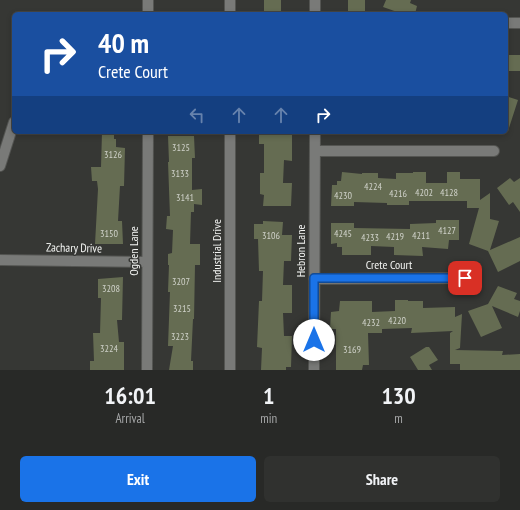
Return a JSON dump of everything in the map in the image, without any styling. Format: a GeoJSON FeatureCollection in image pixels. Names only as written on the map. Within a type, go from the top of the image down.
{"type":"FeatureCollection","features":[{"type":"Feature","properties":{"kind":"street"},"geometry":{"type":"LineString","coordinates":[[148,0],[148,12]]}},
{"type":"Feature","properties":{"kind":"street"},"geometry":{"type":"LineString","coordinates":[[230,0],[230,12]]}},
{"type":"Feature","properties":{"kind":"street"},"geometry":{"type":"LineString","coordinates":[[315,0],[315,12]]}},
{"type":"Feature","properties":{"kind":"street"},"geometry":{"type":"LineString","coordinates":[[508,23],[520,23]]}},
{"type":"Feature","properties":{"kind":"street"},"geometry":{"type":"LineString","coordinates":[[0,166],[12,128]]}},
{"type":"Feature","properties":{"kind":"street","name":"Ogden Lane"},"geometry":{"type":"LineString","coordinates":[[147,370],[148,134]]}},
{"type":"Feature","properties":{"kind":"street","name":"Industrial Drive"},"geometry":{"type":"LineString","coordinates":[[230,134],[230,370]]}},
{"type":"Feature","properties":{"kind":"street","name":"Hebron Lane"},"geometry":{"type":"LineString","coordinates":[[314,370],[315,134]]}},
{"type":"Feature","properties":{"kind":"street"},"geometry":{"type":"LineString","coordinates":[[315,151],[494,151]]}},
{"type":"Feature","properties":{"kind":"street","name":"Zachary Drive"},"geometry":{"type":"LineString","coordinates":[[0,259],[147,262]]}},
{"type":"Feature","properties":{"kind":"street","name":"Crete Court"},"geometry":{"type":"LineString","coordinates":[[314,278],[465,278]]}},
{"type":"Feature","properties":{"kind":"building"},"geometry":{"type":"Polygon","coordinates":[[[264,0],[281,0],[281,12],[264,12],[264,0]]]}},
{"type":"Feature","properties":{"kind":"building"},"geometry":{"type":"Polygon","coordinates":[[[348,0],[365,0],[365,12],[348,12],[348,0]]]}},
{"type":"Feature","properties":{"kind":"building"},"geometry":{"type":"Polygon","coordinates":[[[386,0],[411,0],[410,3],[417,6],[416,12],[397,12],[383,7],[386,0]]]}},
{"type":"Feature","properties":{"kind":"building"},"geometry":{"type":"Polygon","coordinates":[[[508,55],[520,55],[520,71],[508,71],[508,55]]]}},
{"type":"Feature","properties":{"kind":"building"},"geometry":{"type":"Polygon","coordinates":[[[508,97],[518,100],[508,131],[508,97]]]}},
{"type":"Feature","properties":{"kind":"building"},"geometry":{"type":"Polygon","coordinates":[[[102,134],[114,134],[114,139],[116,139],[116,147],[125,148],[124,186],[120,186],[118,221],[122,221],[123,244],[95,244],[98,189],[97,181],[92,181],[91,167],[101,167],[102,134]]]}},
{"type":"Feature","properties":{"kind":"building"},"geometry":{"type":"Polygon","coordinates":[[[259,134],[292,134],[292,161],[284,160],[283,183],[292,183],[291,206],[263,206],[264,195],[260,194],[260,173],[264,173],[264,144],[259,144],[259,134]]]}},
{"type":"Feature","properties":{"kind":"building"},"geometry":{"type":"Polygon","coordinates":[[[168,136],[194,136],[195,158],[192,158],[192,190],[202,189],[202,205],[194,204],[194,212],[191,212],[190,244],[200,244],[200,265],[195,265],[194,319],[191,361],[193,361],[193,370],[169,370],[173,346],[168,346],[170,292],[168,292],[168,254],[172,253],[173,230],[166,229],[167,216],[170,216],[168,136]]]}},
{"type":"Feature","properties":{"kind":"building"},"geometry":{"type":"Polygon","coordinates":[[[342,172],[362,174],[378,173],[378,178],[396,179],[396,173],[426,172],[426,183],[447,183],[447,172],[460,172],[460,179],[480,179],[480,200],[490,193],[490,219],[499,221],[490,250],[520,237],[520,261],[498,272],[488,251],[469,244],[479,208],[467,208],[467,201],[409,201],[409,205],[354,202],[354,206],[331,206],[332,185],[337,185],[337,181],[341,181],[342,172]]]}},
{"type":"Feature","properties":{"kind":"building"},"geometry":{"type":"Polygon","coordinates":[[[510,178],[514,182],[520,178],[520,212],[513,202],[509,205],[497,188],[510,178]]]}},
{"type":"Feature","properties":{"kind":"building"},"geometry":{"type":"Polygon","coordinates":[[[436,220],[459,220],[459,240],[449,240],[448,249],[422,247],[423,256],[394,255],[394,247],[371,246],[371,255],[342,255],[342,247],[337,247],[337,243],[331,244],[331,223],[354,223],[354,228],[410,229],[410,224],[436,223],[436,220]]]}},
{"type":"Feature","properties":{"kind":"building"},"geometry":{"type":"Polygon","coordinates":[[[263,221],[283,222],[282,235],[292,235],[291,261],[284,261],[283,285],[292,285],[292,313],[283,313],[284,336],[292,336],[291,367],[286,367],[286,370],[261,370],[262,348],[257,347],[259,301],[262,301],[263,271],[259,271],[258,239],[254,239],[254,224],[263,224],[263,221]]]}},
{"type":"Feature","properties":{"kind":"building"},"geometry":{"type":"Polygon","coordinates":[[[123,277],[122,320],[117,320],[119,342],[124,342],[124,370],[90,370],[90,361],[94,361],[93,333],[100,333],[101,298],[98,298],[98,279],[123,277]]]}},
{"type":"Feature","properties":{"kind":"building"},"geometry":{"type":"Polygon","coordinates":[[[498,286],[517,293],[514,299],[520,301],[520,311],[518,317],[492,306],[502,328],[481,337],[468,311],[488,304],[498,286]]]}},
{"type":"Feature","properties":{"kind":"building"},"geometry":{"type":"Polygon","coordinates":[[[395,300],[423,301],[423,308],[455,307],[455,317],[462,314],[460,348],[455,350],[503,351],[502,355],[520,354],[520,370],[460,370],[460,364],[450,364],[450,333],[453,331],[411,333],[412,328],[382,329],[382,333],[368,333],[369,365],[363,365],[362,370],[336,370],[336,329],[330,329],[331,312],[339,311],[340,301],[372,301],[372,312],[395,311],[395,300]]]}},
{"type":"Feature","properties":{"kind":"building"},"geometry":{"type":"Polygon","coordinates":[[[426,347],[429,347],[438,360],[429,365],[432,370],[418,370],[410,357],[426,347]]]}},
{"type":"Feature","properties":{"kind":"route"},"geometry":{"type":"LineString","coordinates":[[314,340],[314,278],[465,278]]}}]}
